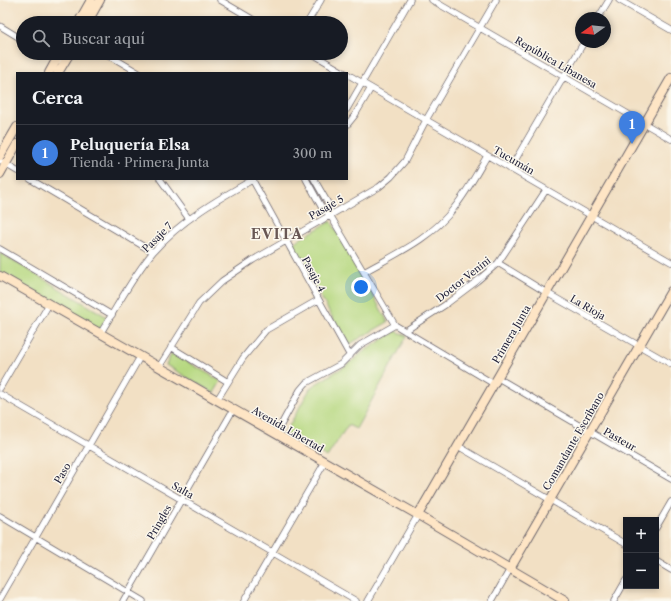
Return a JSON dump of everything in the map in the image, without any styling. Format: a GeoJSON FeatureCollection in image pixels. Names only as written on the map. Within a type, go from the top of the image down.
{"type":"FeatureCollection","features":[{"type":"Feature","properties":{"kind":"main road"},"geometry":{"type":"LineString","coordinates":[[82,16],[91,0]]}},
{"type":"Feature","properties":{"kind":"main road"},"geometry":{"type":"LineString","coordinates":[[91,16],[100,0]]}},
{"type":"Feature","properties":{"kind":"main road"},"geometry":{"type":"LineString","coordinates":[[50,72],[59,60]]}},
{"type":"Feature","properties":{"kind":"main road"},"geometry":{"type":"LineString","coordinates":[[58,72],[60,60]]}},
{"type":"Feature","properties":{"kind":"main road","name":"Primera Junta"},"geometry":{"type":"LineString","coordinates":[[418,515],[671,78]]}},
{"type":"Feature","properties":{"kind":"main road"},"geometry":{"type":"LineString","coordinates":[[0,174],[3,163],[3,153],[16,129]]}},
{"type":"Feature","properties":{"kind":"main road"},"geometry":{"type":"LineString","coordinates":[[3,153],[16,145]]}},
{"type":"Feature","properties":{"kind":"main road","name":"Avenida Libertad"},"geometry":{"type":"LineString","coordinates":[[0,276],[566,601]]}},
{"type":"Feature","properties":{"kind":"main road","name":"Comandante Escribano"},"geometry":{"type":"LineString","coordinates":[[510,569],[671,291]]}},
{"type":"Feature","properties":{"kind":"street"},"geometry":{"type":"LineString","coordinates":[[220,0],[247,16]]}},
{"type":"Feature","properties":{"kind":"street"},"geometry":{"type":"LineString","coordinates":[[312,16],[321,0]]}},
{"type":"Feature","properties":{"kind":"street"},"geometry":{"type":"LineString","coordinates":[[348,107],[410,0]]}},
{"type":"Feature","properties":{"kind":"street","name":"República Libanesa"},"geometry":{"type":"LineString","coordinates":[[432,0],[671,139]]}},
{"type":"Feature","properties":{"kind":"street"},"geometry":{"type":"LineString","coordinates":[[426,120],[496,0]]}},
{"type":"Feature","properties":{"kind":"street"},"geometry":{"type":"LineString","coordinates":[[602,12],[609,0]]}},
{"type":"Feature","properties":{"kind":"street"},"geometry":{"type":"LineString","coordinates":[[620,0],[671,30]]}},
{"type":"Feature","properties":{"kind":"street"},"geometry":{"type":"LineString","coordinates":[[0,26],[16,36]]}},
{"type":"Feature","properties":{"kind":"street"},"geometry":{"type":"LineString","coordinates":[[510,169],[580,48]]}},
{"type":"Feature","properties":{"kind":"street"},"geometry":{"type":"LineString","coordinates":[[117,60],[137,72]]}},
{"type":"Feature","properties":{"kind":"street","name":"Tucumán"},"geometry":{"type":"LineString","coordinates":[[323,60],[344,72]]}},
{"type":"Feature","properties":{"kind":"street","name":"Tucumán"},"geometry":{"type":"LineString","coordinates":[[348,74],[671,262]]}},
{"type":"Feature","properties":{"kind":"street"},"geometry":{"type":"LineString","coordinates":[[348,125],[371,88]]}},
{"type":"Feature","properties":{"kind":"street","name":"Pasaje 5"},"geometry":{"type":"LineString","coordinates":[[159,367],[190,316],[199,303],[210,292],[236,270],[379,187],[391,177],[404,161],[426,120]]}},
{"type":"Feature","properties":{"kind":"street"},"geometry":{"type":"LineString","coordinates":[[364,272],[419,241],[445,220],[455,208],[487,156]]}},
{"type":"Feature","properties":{"kind":"street"},"geometry":{"type":"LineString","coordinates":[[3,163],[16,170]]}},
{"type":"Feature","properties":{"kind":"street"},"geometry":{"type":"LineString","coordinates":[[32,180],[153,252]]}},
{"type":"Feature","properties":{"kind":"street"},"geometry":{"type":"LineString","coordinates":[[161,180],[189,219]]}},
{"type":"Feature","properties":{"kind":"street","name":"Pasaje 7"},"geometry":{"type":"LineString","coordinates":[[100,334],[138,271],[153,252],[189,219],[250,180]]}},
{"type":"Feature","properties":{"kind":"street","name":"Pasaje 4"},"geometry":{"type":"LineString","coordinates":[[253,180],[350,356]]}},
{"type":"Feature","properties":{"kind":"street"},"geometry":{"type":"LineString","coordinates":[[276,434],[300,390],[306,383],[341,364],[360,345],[395,325],[330,215],[322,208],[307,180]]}},
{"type":"Feature","properties":{"kind":"street"},"geometry":{"type":"LineString","coordinates":[[315,180],[329,205],[330,215]]}},
{"type":"Feature","properties":{"kind":"street","name":"Doctor Venini"},"geometry":{"type":"LineString","coordinates":[[405,331],[445,305],[498,263],[546,190]]}},
{"type":"Feature","properties":{"kind":"street"},"geometry":{"type":"LineString","coordinates":[[0,249],[112,315]]}},
{"type":"Feature","properties":{"kind":"street","name":"La Rioja"},"geometry":{"type":"LineString","coordinates":[[498,263],[547,293],[671,364]]}},
{"type":"Feature","properties":{"kind":"street"},"geometry":{"type":"LineString","coordinates":[[217,400],[243,358],[266,330],[318,300]]}},
{"type":"Feature","properties":{"kind":"street"},"geometry":{"type":"LineString","coordinates":[[0,388],[49,304]]}},
{"type":"Feature","properties":{"kind":"street","name":"Pasteur"},"geometry":{"type":"LineString","coordinates":[[395,325],[590,432],[671,479]]}},
{"type":"Feature","properties":{"kind":"street"},"geometry":{"type":"LineString","coordinates":[[171,347],[228,382]]}},
{"type":"Feature","properties":{"kind":"street","name":"Paso"},"geometry":{"type":"LineString","coordinates":[[0,599],[140,357]]}},
{"type":"Feature","properties":{"kind":"street","name":"Salta"},"geometry":{"type":"LineString","coordinates":[[0,394],[356,601]]}},
{"type":"Feature","properties":{"kind":"street","name":"Pringles"},"geometry":{"type":"LineString","coordinates":[[123,601],[233,410]]}},
{"type":"Feature","properties":{"kind":"street"},"geometry":{"type":"LineString","coordinates":[[458,446],[623,542]]}},
{"type":"Feature","properties":{"kind":"street"},"geometry":{"type":"LineString","coordinates":[[244,601],[325,462]]}},
{"type":"Feature","properties":{"kind":"street"},"geometry":{"type":"LineString","coordinates":[[659,523],[671,502]]}},
{"type":"Feature","properties":{"kind":"street","name":"Primera Junta"},"geometry":{"type":"LineString","coordinates":[[368,601],[418,515]]}},
{"type":"Feature","properties":{"kind":"street"},"geometry":{"type":"LineString","coordinates":[[0,516],[143,601]]}},
{"type":"Feature","properties":{"kind":"street"},"geometry":{"type":"LineString","coordinates":[[659,563],[671,570]]}},
{"type":"Feature","properties":{"kind":"street","name":"Comandante Escribano"},"geometry":{"type":"LineString","coordinates":[[492,601],[510,569]]}},
{"type":"Feature","properties":{"kind":"street"},"geometry":{"type":"LineString","coordinates":[[614,601],[623,585]]}},
{"type":"Feature","properties":{"kind":"green space"},"geometry":{"type":"Polygon","coordinates":[[[331,221],[388,322],[348,345],[291,244],[331,221]]]}},
{"type":"Feature","properties":{"kind":"green space"},"geometry":{"type":"Polygon","coordinates":[[[0,253],[107,317],[99,330],[0,273],[0,253]]]}},
{"type":"Feature","properties":{"kind":"green space"},"geometry":{"type":"Polygon","coordinates":[[[396,331],[407,336],[356,429],[348,425],[327,457],[285,433],[311,387],[347,365],[363,352],[396,331]]]}},
{"type":"Feature","properties":{"kind":"green space"},"geometry":{"type":"Polygon","coordinates":[[[172,353],[221,381],[214,393],[166,365],[172,353]]]}},
{"type":"Feature","properties":{"kind":"place","name":"Peluquería Elsa"},"geometry":{"type":"Point","coordinates":[632,144]}},
{"type":"Feature","properties":{"kind":"district","name":"EVITA"},"geometry":{"type":"Point","coordinates":[277,234]}}]}
